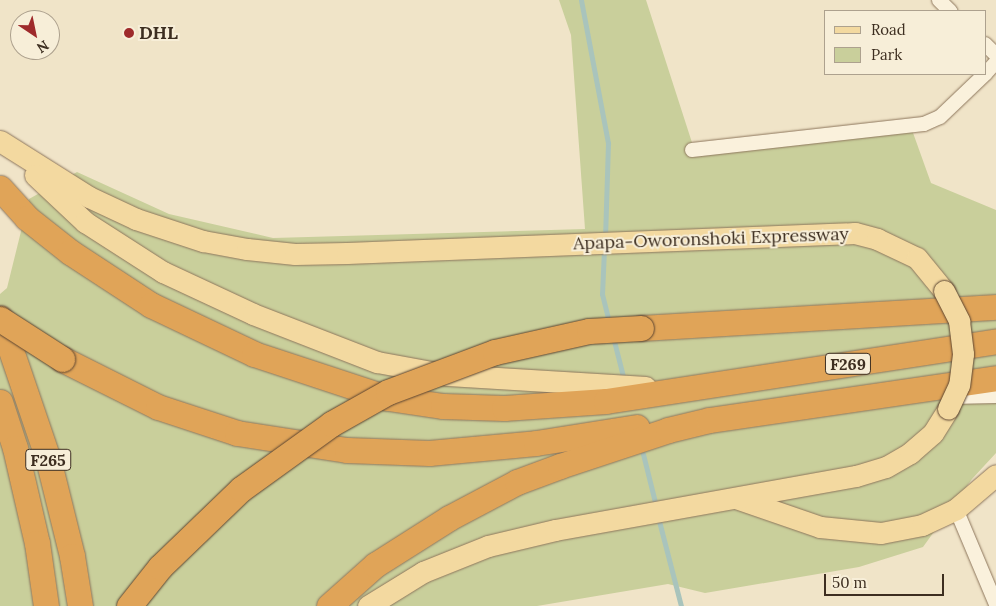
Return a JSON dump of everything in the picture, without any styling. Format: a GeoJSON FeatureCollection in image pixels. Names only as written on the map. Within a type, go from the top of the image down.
{"type":"FeatureCollection","features":[{"type":"Feature","properties":{"kind":"highway"},"geometry":{"type":"LineString","coordinates":[[0,188],[27,218],[112,280],[151,305],[254,354],[388,398],[443,406],[504,408],[606,394]]}},
{"type":"Feature","properties":{"kind":"highway"},"geometry":{"type":"LineString","coordinates":[[129,606],[160,566],[241,489],[322,429],[388,392],[495,352],[589,332],[996,308]]}},
{"type":"Feature","properties":{"kind":"highway"},"geometry":{"type":"LineString","coordinates":[[0,318],[62,359],[158,407],[237,433],[346,450],[429,453],[536,443],[615,439]]}},
{"type":"Feature","properties":{"kind":"highway","name":"F265"},"geometry":{"type":"LineString","coordinates":[[0,318],[48,459],[72,556],[80,606]]}},
{"type":"Feature","properties":{"kind":"highway","name":"F269"},"geometry":{"type":"LineString","coordinates":[[606,394],[700,388],[996,341]]}},
{"type":"Feature","properties":{"kind":"highway","name":"F269"},"geometry":{"type":"LineString","coordinates":[[615,439],[668,426],[894,396],[996,378]]}},
{"type":"Feature","properties":{"kind":"highway","name":"F265"},"geometry":{"type":"LineString","coordinates":[[0,402],[15,448],[38,543],[46,606]]}},
{"type":"Feature","properties":{"kind":"highway"},"geometry":{"type":"LineString","coordinates":[[329,606],[375,565],[449,518],[517,482],[615,439]]}},
{"type":"Feature","properties":{"kind":"main road","name":"Apapa-Oworonshoki Expressway"},"geometry":{"type":"LineString","coordinates":[[0,142],[89,197],[136,219],[203,241],[247,249],[330,253],[855,233],[877,238],[918,258],[944,291],[959,321],[963,354],[959,385],[948,409],[933,434],[910,453],[886,467],[856,476],[734,497],[666,512],[555,530],[488,546],[423,572],[368,606]]}},
{"type":"Feature","properties":{"kind":"main road"},"geometry":{"type":"LineString","coordinates":[[0,142],[85,222],[163,272],[253,314],[377,362],[448,375],[606,394]]}},
{"type":"Feature","properties":{"kind":"main road"},"geometry":{"type":"LineString","coordinates":[[894,396],[996,393]]}},
{"type":"Feature","properties":{"kind":"main road"},"geometry":{"type":"LineString","coordinates":[[734,497],[820,528],[881,533],[922,525],[956,509],[996,475]]}},
{"type":"Feature","properties":{"kind":"street"},"geometry":{"type":"LineString","coordinates":[[939,0],[949,10]]}},
{"type":"Feature","properties":{"kind":"street"},"geometry":{"type":"LineString","coordinates":[[986,45],[996,55]]}},
{"type":"Feature","properties":{"kind":"street"},"geometry":{"type":"LineString","coordinates":[[986,73],[996,62]]}},
{"type":"Feature","properties":{"kind":"street"},"geometry":{"type":"LineString","coordinates":[[692,150],[924,124],[940,117],[984,75]]}},
{"type":"Feature","properties":{"kind":"street"},"geometry":{"type":"LineString","coordinates":[[956,509],[996,604]]}},
{"type":"Feature","properties":{"kind":"green space"},"geometry":{"type":"Polygon","coordinates":[[[559,0],[646,0],[696,155],[912,130],[931,183],[996,210],[996,453],[972,479],[923,547],[859,567],[705,593],[668,584],[537,606],[0,606],[0,294],[7,288],[29,199],[77,172],[169,214],[273,238],[585,229],[571,35],[559,0]]]}},
{"type":"Feature","properties":{"kind":"waterway"},"geometry":{"type":"LineString","coordinates":[[581,0],[608,143],[605,238]]}},
{"type":"Feature","properties":{"kind":"waterway"},"geometry":{"type":"LineString","coordinates":[[604,249],[602,294],[609,322]]}},
{"type":"Feature","properties":{"kind":"waterway"},"geometry":{"type":"LineString","coordinates":[[613,337],[624,380]]}},
{"type":"Feature","properties":{"kind":"waterway"},"geometry":{"type":"LineString","coordinates":[[641,446],[656,506]]}},
{"type":"Feature","properties":{"kind":"waterway"},"geometry":{"type":"LineString","coordinates":[[658,517],[681,606]]}},
{"type":"Feature","properties":{"kind":"place","name":"DHL"},"geometry":{"type":"Point","coordinates":[129,33]}}]}
